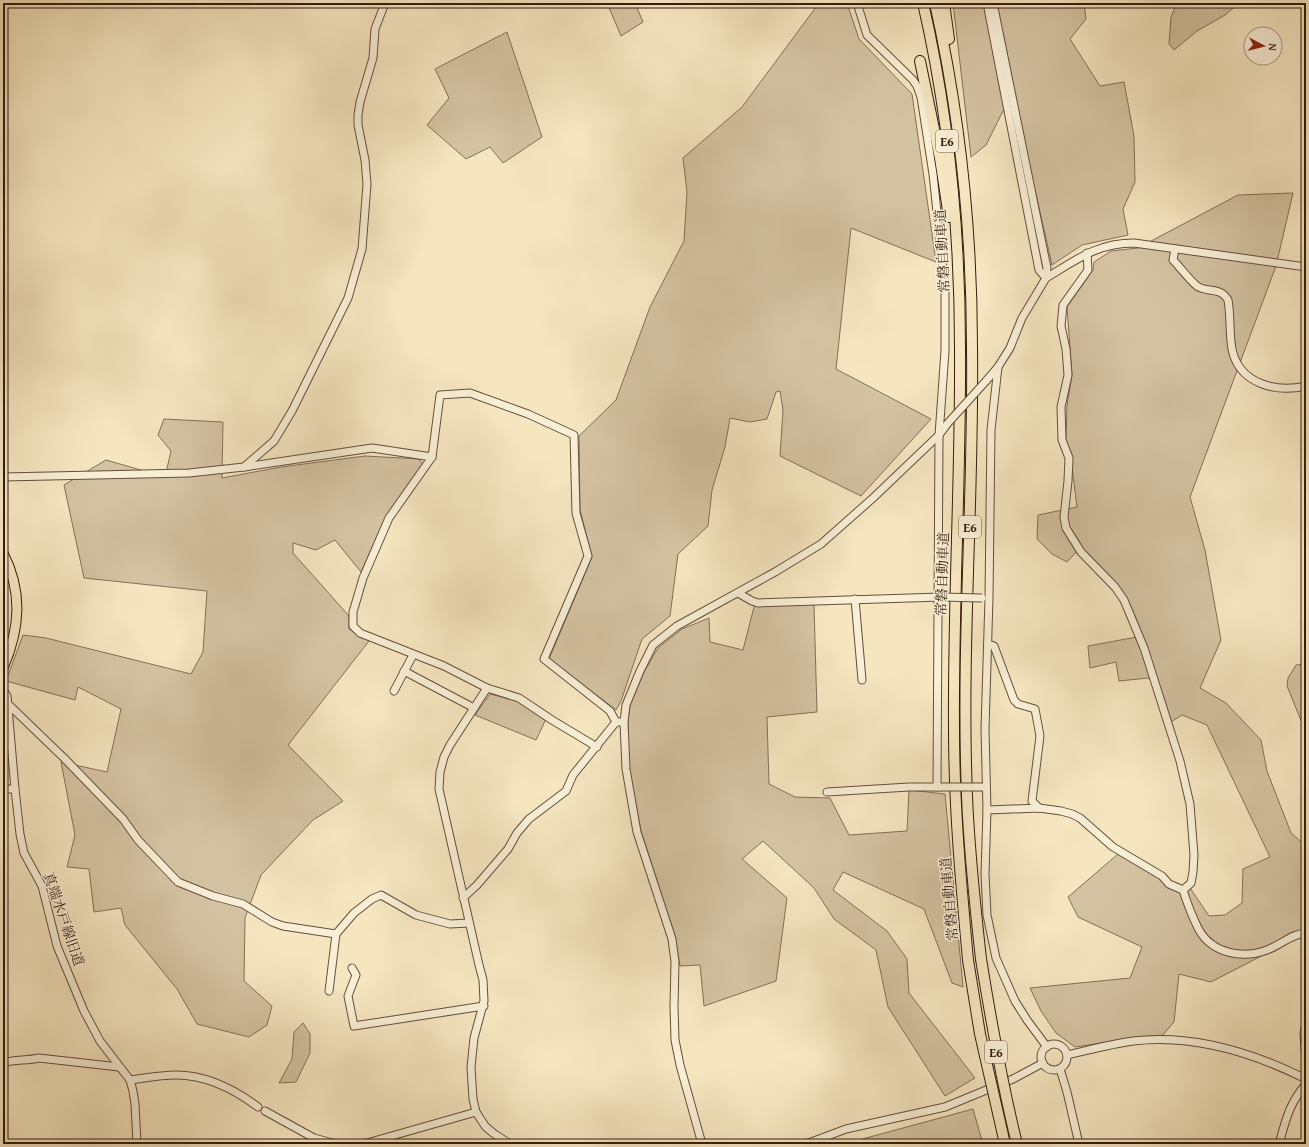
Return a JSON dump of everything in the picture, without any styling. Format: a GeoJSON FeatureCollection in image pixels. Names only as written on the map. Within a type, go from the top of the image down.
{"type":"FeatureCollection","features":[{"type":"Feature","properties":{"kind":"highway","name":"常磐自動車道"},"geometry":{"type":"LineString","coordinates":[[923,3],[939,83],[946,135],[956,234],[958,280],[960,348],[954,730],[955,798],[961,883],[968,960],[980,1034],[1005,1144]]}},
{"type":"Feature","properties":{"kind":"highway","name":"常磐自動車道"},"geometry":{"type":"LineString","coordinates":[[935,3],[953,95],[965,189],[971,286],[972,469],[967,634],[966,736],[967,796],[971,859],[981,959],[1004,1092],[1017,1144]]}},
{"type":"Feature","properties":{"kind":"highway"},"geometry":{"type":"LineString","coordinates":[[944,3],[949,36],[953,95]]}},
{"type":"Feature","properties":{"kind":"highway"},"geometry":{"type":"LineString","coordinates":[[920,61],[940,158],[958,280]]}},
{"type":"Feature","properties":{"kind":"main road"},"geometry":{"type":"LineString","coordinates":[[3,554],[12,575],[17,607],[15,634],[3,666]]}},
{"type":"Feature","properties":{"kind":"street"},"geometry":{"type":"LineString","coordinates":[[244,467],[274,441],[292,411],[348,298],[362,249],[366,192],[365,160],[358,125],[358,115],[360,102],[373,58],[375,29],[385,3]]}},
{"type":"Feature","properties":{"kind":"street"},"geometry":{"type":"LineString","coordinates":[[856,3],[867,35],[913,80],[917,86],[921,98],[933,174],[946,289],[945,351],[938,435],[940,597],[939,787]]}},
{"type":"Feature","properties":{"kind":"street"},"geometry":{"type":"LineString","coordinates":[[987,3],[1039,270],[1046,278]]}},
{"type":"Feature","properties":{"kind":"street"},"geometry":{"type":"LineString","coordinates":[[464,898],[508,849],[517,833],[529,819],[566,791],[573,775],[620,722],[640,671],[654,645],[677,626],[775,572],[821,544],[874,498],[938,435],[998,367],[1010,348],[1022,318],[1046,278],[1047,268],[993,3]]}},
{"type":"Feature","properties":{"kind":"street"},"geometry":{"type":"LineString","coordinates":[[1046,278],[1087,253],[1106,246],[1121,243],[1134,243],[1306,267]]}},
{"type":"Feature","properties":{"kind":"street"},"geometry":{"type":"LineString","coordinates":[[1174,249],[1173,260],[1198,287],[1219,292],[1225,295],[1228,300],[1232,350],[1236,361],[1245,374],[1273,388],[1306,386]]}},
{"type":"Feature","properties":{"kind":"street"},"geometry":{"type":"LineString","coordinates":[[1087,253],[1088,270],[1063,305],[1061,326],[1066,349],[1068,375],[1061,408],[1062,440],[1069,458],[1064,516],[1066,528],[1081,552],[1115,587],[1124,600],[1149,662],[1180,761],[1190,804],[1194,856],[1193,872],[1191,883],[1183,890]]}},
{"type":"Feature","properties":{"kind":"street"},"geometry":{"type":"LineString","coordinates":[[998,367],[991,430],[986,598],[988,644],[985,729],[985,787],[987,810],[985,874],[987,915],[996,958],[1015,1001],[1027,1020],[1047,1046]]}},
{"type":"Feature","properties":{"kind":"street"},"geometry":{"type":"LineString","coordinates":[[597,747],[519,698],[487,688],[444,666],[360,633],[352,626],[353,612],[363,578],[389,518],[432,457],[440,395],[470,393],[528,414],[574,435],[576,513],[588,556],[544,659],[610,711],[620,722],[626,769],[637,832],[672,939],[675,962],[675,1040],[680,1066],[702,1144]]}},
{"type":"Feature","properties":{"kind":"street"},"geometry":{"type":"LineString","coordinates":[[3,477],[189,473],[244,467],[372,448],[432,457]]}},
{"type":"Feature","properties":{"kind":"street"},"geometry":{"type":"LineString","coordinates":[[738,593],[758,603],[940,597],[986,598]]}},
{"type":"Feature","properties":{"kind":"street"},"geometry":{"type":"LineString","coordinates":[[855,599],[862,680]]}},
{"type":"Feature","properties":{"kind":"street"},"geometry":{"type":"LineString","coordinates":[[988,644],[994,646],[1014,700],[1018,704],[1035,709],[1040,736],[1032,801],[1038,808]]}},
{"type":"Feature","properties":{"kind":"street"},"geometry":{"type":"LineString","coordinates":[[394,690],[414,654]]}},
{"type":"Feature","properties":{"kind":"street"},"geometry":{"type":"LineString","coordinates":[[404,671],[474,708]]}},
{"type":"Feature","properties":{"kind":"street"},"geometry":{"type":"LineString","coordinates":[[487,688],[444,757],[440,772],[440,798],[483,980],[484,1006],[474,1038],[472,1067],[473,1099],[476,1112],[485,1126],[510,1144]]}},
{"type":"Feature","properties":{"kind":"street","name":"真端水戸線旧道"},"geometry":{"type":"LineString","coordinates":[[3,690],[7,696],[15,789],[24,853],[42,886],[57,946],[84,1011],[100,1041],[130,1080],[134,1091],[137,1144]]}},
{"type":"Feature","properties":{"kind":"street"},"geometry":{"type":"LineString","coordinates":[[8,704],[64,758],[123,819],[138,840],[178,882],[213,896],[243,904],[272,922],[283,926],[336,934]]}},
{"type":"Feature","properties":{"kind":"street"},"geometry":{"type":"LineString","coordinates":[[827,792],[909,787],[985,787]]}},
{"type":"Feature","properties":{"kind":"street"},"geometry":{"type":"LineString","coordinates":[[3,789],[15,789]]}},
{"type":"Feature","properties":{"kind":"street"},"geometry":{"type":"LineString","coordinates":[[987,810],[1038,808],[1061,811],[1080,818],[1113,847],[1162,876],[1170,884],[1183,890],[1200,930],[1206,940],[1216,948],[1228,953],[1244,955],[1268,950],[1293,935],[1306,933]]}},
{"type":"Feature","properties":{"kind":"street"},"geometry":{"type":"LineString","coordinates":[[329,991],[336,934],[354,913],[372,899],[382,895],[416,915],[450,924],[469,923]]}},
{"type":"Feature","properties":{"kind":"street"},"geometry":{"type":"LineString","coordinates":[[352,968],[356,976],[348,996],[354,1026],[484,1006]]}},
{"type":"Feature","properties":{"kind":"street"},"geometry":{"type":"LineString","coordinates":[[1306,1024],[1304,1033],[1306,1062]]}},
{"type":"Feature","properties":{"kind":"street"},"geometry":{"type":"LineString","coordinates":[[1067,1055],[1134,1041],[1171,1040],[1212,1045],[1249,1055],[1279,1066],[1306,1079]]}},
{"type":"Feature","properties":{"kind":"street"},"geometry":{"type":"LineString","coordinates":[[1054,1044],[1064,1048],[1067,1055],[1066,1062],[1060,1069],[1052,1070],[1043,1064],[1042,1056],[1044,1049],[1047,1046],[1054,1044]]}},
{"type":"Feature","properties":{"kind":"street"},"geometry":{"type":"LineString","coordinates":[[3,1063],[12,1060],[39,1058],[119,1067]]}},
{"type":"Feature","properties":{"kind":"street"},"geometry":{"type":"LineString","coordinates":[[806,1144],[846,1129],[945,1107],[1013,1079],[1043,1064]]}},
{"type":"Feature","properties":{"kind":"street"},"geometry":{"type":"LineString","coordinates":[[1060,1069],[1079,1144]]}},
{"type":"Feature","properties":{"kind":"street"},"geometry":{"type":"LineString","coordinates":[[130,1080],[161,1076],[189,1076],[218,1082],[246,1098],[258,1107]]}},
{"type":"Feature","properties":{"kind":"street"},"geometry":{"type":"LineString","coordinates":[[1279,1144],[1290,1107],[1306,1084]]}},
{"type":"Feature","properties":{"kind":"street"},"geometry":{"type":"LineString","coordinates":[[265,1111],[314,1138],[336,1144]]}},
{"type":"Feature","properties":{"kind":"street"},"geometry":{"type":"LineString","coordinates":[[359,1144],[367,1144],[476,1112]]}},
{"type":"Feature","properties":{"kind":"shaded area"},"geometry":{"type":"Polygon","coordinates":[[[607,3],[635,3],[643,22],[621,36],[607,3]]]}},
{"type":"Feature","properties":{"kind":"shaded area"},"geometry":{"type":"Polygon","coordinates":[[[819,3],[847,3],[859,39],[912,94],[936,262],[851,228],[836,369],[931,419],[861,496],[780,456],[783,410],[780,391],[776,392],[767,419],[750,422],[730,418],[725,447],[712,490],[708,526],[678,554],[670,616],[642,639],[621,701],[616,710],[549,659],[592,557],[580,510],[579,436],[616,400],[650,307],[684,241],[687,192],[683,158],[742,107],[819,3]]]}},
{"type":"Feature","properties":{"kind":"shaded area"},"geometry":{"type":"Polygon","coordinates":[[[953,3],[1084,3],[1086,19],[1070,39],[1100,86],[1124,82],[1134,136],[1135,182],[1123,209],[1128,235],[1082,245],[1052,265],[1016,106],[1003,111],[986,145],[971,157],[953,3]]]}},
{"type":"Feature","properties":{"kind":"shaded area"},"geometry":{"type":"Polygon","coordinates":[[[1177,3],[1239,3],[1225,15],[1197,31],[1174,50],[1169,44],[1171,17],[1177,3]]]}},
{"type":"Feature","properties":{"kind":"shaded area"},"geometry":{"type":"Polygon","coordinates":[[[507,32],[542,137],[503,163],[490,147],[466,159],[427,125],[449,98],[435,69],[507,32]]]}},
{"type":"Feature","properties":{"kind":"shaded area"},"geometry":{"type":"Polygon","coordinates":[[[1293,193],[1276,266],[1190,497],[1205,550],[1221,640],[1200,688],[1226,703],[1261,740],[1267,771],[1291,833],[1306,846],[1306,933],[1211,982],[1179,974],[1174,1022],[1161,1037],[1134,1038],[1075,1047],[1056,1033],[1041,1011],[1030,988],[1130,978],[1142,947],[1078,917],[1068,897],[1118,854],[1160,877],[1169,886],[1190,888],[1209,916],[1225,915],[1242,903],[1243,869],[1270,857],[1207,725],[1182,715],[1171,722],[1160,688],[1148,678],[1119,681],[1116,662],[1090,668],[1088,646],[1142,636],[1135,616],[1126,598],[1081,547],[1067,562],[1052,554],[1037,539],[1038,515],[1077,507],[1071,459],[1066,439],[1067,405],[1072,375],[1067,307],[1093,270],[1094,262],[1111,251],[1138,248],[1238,195],[1293,193]]]}},
{"type":"Feature","properties":{"kind":"shaded area"},"geometry":{"type":"Polygon","coordinates":[[[164,419],[223,422],[222,478],[281,467],[365,456],[419,459],[423,465],[386,516],[361,572],[335,540],[316,550],[293,543],[293,553],[349,616],[349,629],[369,641],[288,745],[343,801],[313,820],[261,875],[245,918],[244,981],[272,1006],[267,1025],[249,1037],[197,1024],[177,989],[125,925],[121,908],[94,912],[89,869],[67,867],[75,835],[61,762],[107,772],[121,709],[78,687],[75,700],[6,681],[23,635],[46,638],[191,674],[203,652],[207,591],[84,578],[64,485],[106,460],[165,477],[171,451],[158,435],[164,419]]]}},
{"type":"Feature","properties":{"kind":"shaded area"},"geometry":{"type":"Polygon","coordinates":[[[791,601],[814,605],[817,712],[767,717],[769,784],[795,797],[830,798],[849,835],[907,831],[909,790],[945,794],[963,987],[952,983],[924,909],[843,872],[833,890],[887,931],[907,959],[909,993],[975,1078],[945,1096],[888,1007],[876,950],[834,919],[814,888],[763,841],[742,859],[787,898],[776,981],[704,1006],[700,965],[680,966],[675,937],[641,831],[629,769],[628,722],[630,705],[644,672],[658,648],[682,629],[709,618],[710,642],[743,650],[755,603],[791,601]]]}},
{"type":"Feature","properties":{"kind":"shaded area"},"geometry":{"type":"Polygon","coordinates":[[[1306,664],[1306,727],[1302,723],[1287,686],[1288,678],[1296,665],[1306,664]]]}},
{"type":"Feature","properties":{"kind":"shaded area"},"geometry":{"type":"Polygon","coordinates":[[[490,694],[518,701],[546,719],[536,740],[475,715],[490,694]]]}},
{"type":"Feature","properties":{"kind":"shaded area"},"geometry":{"type":"Polygon","coordinates":[[[303,1023],[310,1034],[310,1053],[296,1082],[279,1083],[292,1059],[294,1032],[303,1023]]]}},
{"type":"Feature","properties":{"kind":"shaded area"},"geometry":{"type":"Polygon","coordinates":[[[973,1109],[983,1144],[844,1144],[973,1109]]]}}]}
